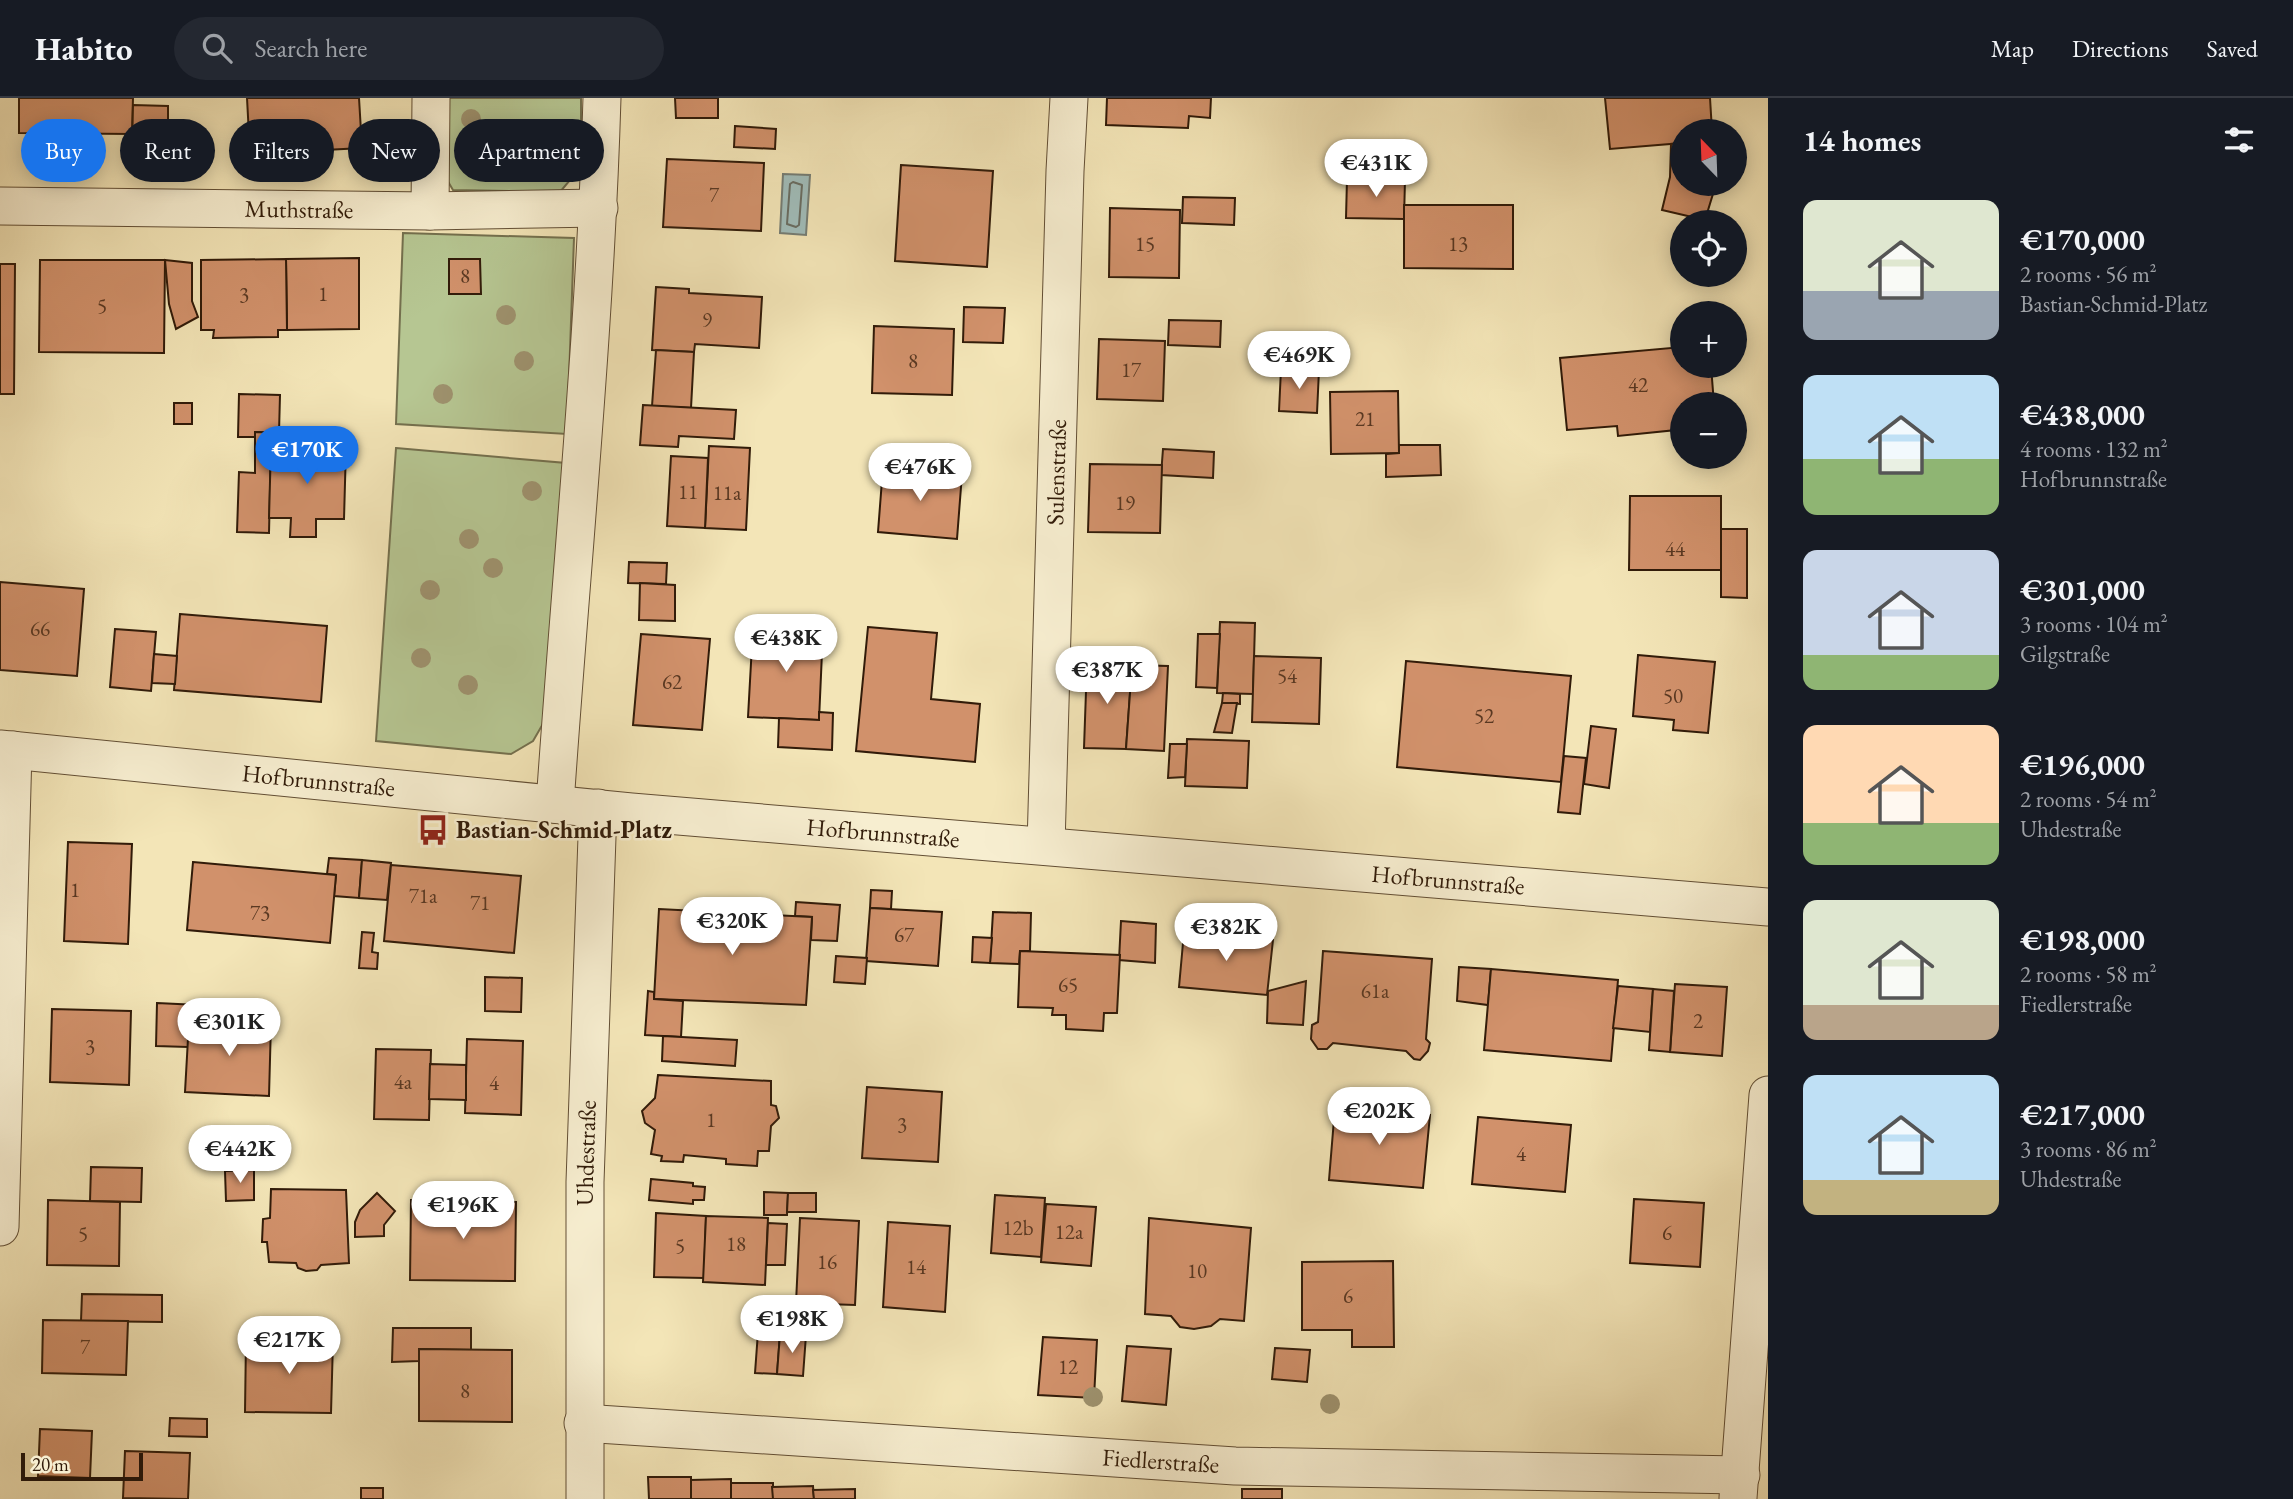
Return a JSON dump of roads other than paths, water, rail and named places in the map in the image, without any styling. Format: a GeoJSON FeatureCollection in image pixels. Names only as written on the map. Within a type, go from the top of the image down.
{"type":"FeatureCollection","features":[{"type":"Feature","properties":{"kind":"street"},"geometry":{"type":"LineString","coordinates":[[430,211],[431,98]]}},
{"type":"Feature","properties":{"kind":"street"},"geometry":{"type":"LineString","coordinates":[[555,804],[599,208],[602,98]]}},
{"type":"Feature","properties":{"kind":"street","name":"Sulenstraße"},"geometry":{"type":"LineString","coordinates":[[1046,846],[1069,98]]}},
{"type":"Feature","properties":{"kind":"street","name":"Muthstraße"},"geometry":{"type":"LineString","coordinates":[[0,206],[430,211],[599,208]]}},
{"type":"Feature","properties":{"kind":"street"},"geometry":{"type":"LineString","coordinates":[[0,1227],[7,749]]}},
{"type":"Feature","properties":{"kind":"street","name":"Hofbrunnstraße"},"geometry":{"type":"LineString","coordinates":[[7,749],[598,808],[1768,907]]}},
{"type":"Feature","properties":{"kind":"street","name":"Uhdestraße"},"geometry":{"type":"LineString","coordinates":[[585,1499],[584,1182],[598,808]]}},
{"type":"Feature","properties":{"kind":"street"},"geometry":{"type":"LineString","coordinates":[[1739,1487],[1768,1095]]}},
{"type":"Feature","properties":{"kind":"street","name":"Fiedlerstraße"},"geometry":{"type":"LineString","coordinates":[[583,1423],[1235,1466],[1739,1487]]}},
{"type":"Feature","properties":{"kind":"water"},"geometry":{"type":"Polygon","coordinates":[[[783,174],[810,175],[806,235],[780,233],[783,174]]]}},
{"type":"Feature","properties":{"kind":"place","name":"Bastian-Schmid-Platz"},"geometry":{"type":"Point","coordinates":[433,830]}}]}
